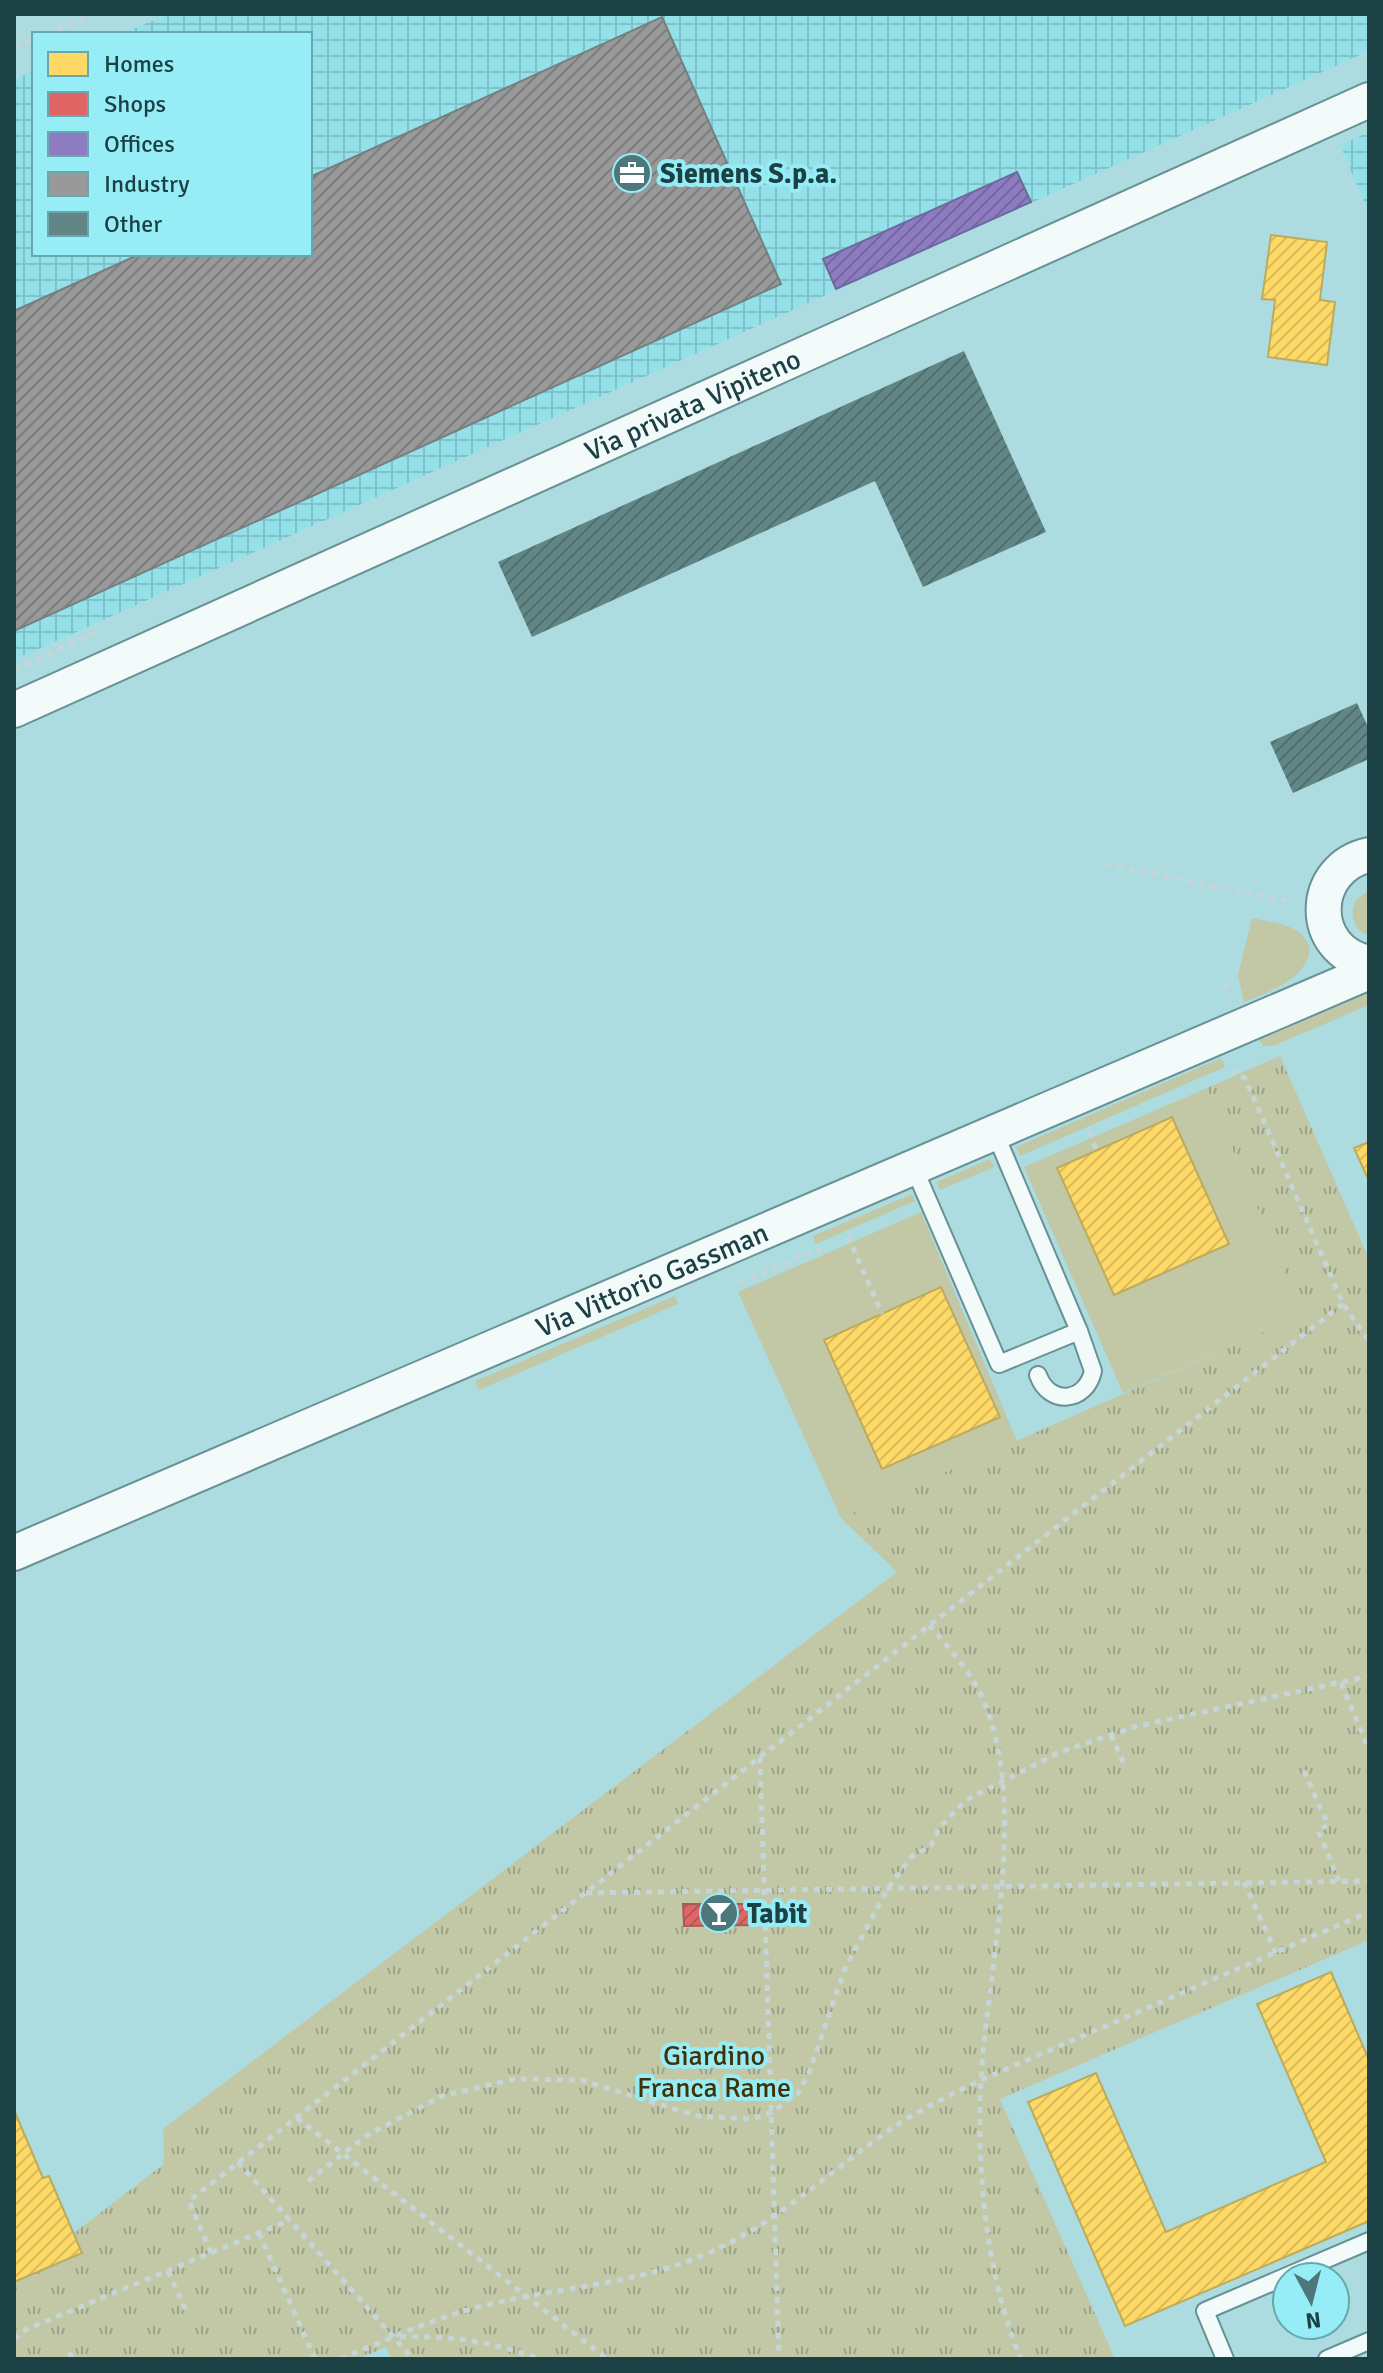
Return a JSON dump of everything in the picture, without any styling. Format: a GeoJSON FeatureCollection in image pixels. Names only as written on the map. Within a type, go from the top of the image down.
{"type":"FeatureCollection","features":[{"type":"Feature","properties":{"kind":"street","name":"Via privata Vipiteno"},"geometry":{"type":"LineString","coordinates":[[14,710],[1369,100]]}},
{"type":"Feature","properties":{"kind":"street"},"geometry":{"type":"LineString","coordinates":[[1369,855],[1339,869],[1327,886],[1322,906],[1323,922],[1332,941],[1347,955],[1369,963]]}},
{"type":"Feature","properties":{"kind":"street","name":"Via Vittorio Gassman"},"geometry":{"type":"LineString","coordinates":[[1288,1006],[1316,978],[1332,941]]}},
{"type":"Feature","properties":{"kind":"street","name":"Via Vittorio Gassman"},"geometry":{"type":"LineString","coordinates":[[14,1553],[1369,972]]}},
{"type":"Feature","properties":{"kind":"lane"},"geometry":{"type":"LineString","coordinates":[[995,1133],[1093,1371],[1087,1387],[1080,1394],[1060,1397],[1045,1390],[1038,1375]]}},
{"type":"Feature","properties":{"kind":"lane"},"geometry":{"type":"LineString","coordinates":[[914,1168],[999,1364],[1079,1331]]}},
{"type":"Feature","properties":{"kind":"lane"},"geometry":{"type":"LineString","coordinates":[[1225,2359],[1205,2311],[1369,2241]]}},
{"type":"Feature","properties":{"kind":"lane"},"geometry":{"type":"LineString","coordinates":[[1327,2359],[1369,2341]]}},
{"type":"Feature","properties":{"kind":"path"},"geometry":{"type":"LineString","coordinates":[[51,32],[94,14]]}},
{"type":"Feature","properties":{"kind":"path"},"geometry":{"type":"LineString","coordinates":[[1105,864],[1322,906]]}},
{"type":"Feature","properties":{"kind":"path"},"geometry":{"type":"LineString","coordinates":[[1233,1069],[1236,1075],[1245,1078],[1343,1304],[1369,1341]]}},
{"type":"Feature","properties":{"kind":"path"},"geometry":{"type":"LineString","coordinates":[[1089,1132],[1097,1151]]}},
{"type":"Feature","properties":{"kind":"path"},"geometry":{"type":"LineString","coordinates":[[848,1236],[882,1314]]}},
{"type":"Feature","properties":{"kind":"path"},"geometry":{"type":"LineString","coordinates":[[739,1283],[823,1248]]}},
{"type":"Feature","properties":{"kind":"path"},"geometry":{"type":"LineString","coordinates":[[211,2253],[189,2201],[1343,1304]]}},
{"type":"Feature","properties":{"kind":"path"},"geometry":{"type":"LineString","coordinates":[[929,1625],[964,1664],[981,1694],[992,1726],[1001,1780],[1000,1887],[981,2080],[980,2135],[989,2231],[1002,2297],[1021,2359]]}},
{"type":"Feature","properties":{"kind":"path"},"geometry":{"type":"LineString","coordinates":[[308,2181],[369,2134],[442,2096],[514,2079],[581,2080],[697,2116],[752,2119],[771,2113],[798,2093],[809,2073],[844,1971],[888,1888],[911,1857],[931,1846],[939,1828],[966,1800],[1060,1752],[1111,1735],[1369,1676]]}},
{"type":"Feature","properties":{"kind":"path"},"geometry":{"type":"LineString","coordinates":[[1341,1683],[1369,1750]]}},
{"type":"Feature","properties":{"kind":"path"},"geometry":{"type":"LineString","coordinates":[[1111,1735],[1125,1766]]}},
{"type":"Feature","properties":{"kind":"path"},"geometry":{"type":"LineString","coordinates":[[760,1757],[779,2359]]}},
{"type":"Feature","properties":{"kind":"path"},"geometry":{"type":"LineString","coordinates":[[1304,1771],[1328,1825],[1318,1830],[1339,1881]]}},
{"type":"Feature","properties":{"kind":"path"},"geometry":{"type":"LineString","coordinates":[[585,1893],[1000,1887],[1130,1881],[1369,1881]]}},
{"type":"Feature","properties":{"kind":"path"},"geometry":{"type":"LineString","coordinates":[[1244,1882],[1276,1953]]}},
{"type":"Feature","properties":{"kind":"path"},"geometry":{"type":"LineString","coordinates":[[341,2359],[440,2317],[573,2291],[699,2257],[775,2219],[883,2134],[981,2080],[1369,1912]]}},
{"type":"Feature","properties":{"kind":"path"},"geometry":{"type":"LineString","coordinates":[[297,2118],[607,2359]]}},
{"type":"Feature","properties":{"kind":"path"},"geometry":{"type":"LineString","coordinates":[[238,2162],[413,2359]]}},
{"type":"Feature","properties":{"kind":"path"},"geometry":{"type":"LineString","coordinates":[[14,2339],[27,2329],[290,2220]]}},
{"type":"Feature","properties":{"kind":"path"},"geometry":{"type":"LineString","coordinates":[[259,2233],[315,2359]]}},
{"type":"Feature","properties":{"kind":"path"},"geometry":{"type":"LineString","coordinates":[[168,2271],[188,2315]]}},
{"type":"Feature","properties":{"kind":"path"},"geometry":{"type":"LineString","coordinates":[[393,2337],[461,2337],[489,2342],[540,2359]]}},
{"type":"Feature","properties":{"kind":"path"},"geometry":{"type":"LineString","coordinates":[[69,2352],[73,2359]]}},
{"type":"Feature","properties":{"kind":"shaded area"},"geometry":{"type":"Polygon","coordinates":[[[169,14],[1369,14],[1369,51],[14,660],[14,79],[32,72],[32,256],[312,256],[312,32],[126,32],[169,14]]]}},
{"type":"Feature","properties":{"kind":"shaded area"},"geometry":{"type":"Polygon","coordinates":[[[1369,132],[1369,213],[1340,145],[1369,132]]]}},
{"type":"Feature","properties":{"kind":"green space"},"geometry":{"type":"Polygon","coordinates":[[[1369,890],[1369,936],[1356,926],[1353,911],[1356,900],[1369,890]]]}},
{"type":"Feature","properties":{"kind":"green space"},"geometry":{"type":"Polygon","coordinates":[[[1252,918],[1294,930],[1301,934],[1310,949],[1302,969],[1294,977],[1244,1002],[1238,975],[1252,918]]]}},
{"type":"Feature","properties":{"kind":"green space"},"geometry":{"type":"Polygon","coordinates":[[[1369,993],[1369,1005],[1273,1046],[1264,1046],[1259,1040],[1369,993]]]}},
{"type":"Feature","properties":{"kind":"green space","name":"Giardino Franca Rame"},"geometry":{"type":"Polygon","coordinates":[[[1280,1056],[1369,1259],[1369,1940],[1000,2099],[1115,2359],[391,2359],[386,2347],[358,2359],[14,2359],[14,2279],[164,2164],[163,2129],[897,1572],[841,1518],[1303,1315],[1207,1088],[1280,1056]]]}},
{"type":"Feature","properties":{"kind":"green space"},"geometry":{"type":"Polygon","coordinates":[[[1221,1058],[1225,1067],[1020,1156],[1016,1147],[1221,1058]]]}},
{"type":"Feature","properties":{"kind":"green space"},"geometry":{"type":"Polygon","coordinates":[[[1207,1088],[1303,1315],[1123,1393],[1024,1167],[1207,1088]]]}},
{"type":"Feature","properties":{"kind":"green space"},"geometry":{"type":"Polygon","coordinates":[[[990,1159],[994,1167],[940,1190],[937,1182],[990,1159]]]}},
{"type":"Feature","properties":{"kind":"green space"},"geometry":{"type":"Polygon","coordinates":[[[912,1194],[915,1201],[816,1244],[813,1236],[912,1194]]]}},
{"type":"Feature","properties":{"kind":"green space"},"geometry":{"type":"Polygon","coordinates":[[[921,1212],[1017,1441],[841,1518],[738,1292],[921,1212]]]}},
{"type":"Feature","properties":{"kind":"green space"},"geometry":{"type":"Polygon","coordinates":[[[675,1296],[678,1304],[479,1390],[475,1381],[675,1296]]]}},
{"type":"Feature","properties":{"kind":"building: Homes"},"geometry":{"type":"Polygon","coordinates":[[[1271,235],[1327,242],[1320,300],[1335,302],[1327,365],[1268,357],[1275,300],[1262,299],[1271,235]]]}},
{"type":"Feature","properties":{"kind":"building: Homes"},"geometry":{"type":"Polygon","coordinates":[[[1172,1117],[1229,1244],[1114,1295],[1057,1168],[1172,1117]]]}},
{"type":"Feature","properties":{"kind":"building: Homes"},"geometry":{"type":"Polygon","coordinates":[[[1369,1142],[1369,1181],[1354,1148],[1369,1142]]]}},
{"type":"Feature","properties":{"kind":"building: Homes"},"geometry":{"type":"Polygon","coordinates":[[[941,1287],[1000,1417],[882,1469],[824,1340],[941,1287]]]}},
{"type":"Feature","properties":{"kind":"building: Homes"},"geometry":{"type":"Polygon","coordinates":[[[1331,1972],[1369,2060],[1369,2221],[1125,2326],[1028,2102],[1096,2073],[1166,2232],[1326,2162],[1257,2004],[1331,1972]]]}},
{"type":"Feature","properties":{"kind":"building: Homes"},"geometry":{"type":"Polygon","coordinates":[[[14,2110],[43,2178],[49,2176],[82,2253],[14,2282],[14,2110]]]}},
{"type":"Feature","properties":{"kind":"building: Shops"},"geometry":{"type":"Polygon","coordinates":[[[683,1904],[754,1904],[755,1925],[684,1926],[683,1904]]]}},
{"type":"Feature","properties":{"kind":"building: Offices"},"geometry":{"type":"Polygon","coordinates":[[[1017,172],[1031,202],[836,289],[823,259],[1017,172]]]}},
{"type":"Feature","properties":{"kind":"building: Industry"},"geometry":{"type":"Polygon","coordinates":[[[662,17],[781,284],[14,631],[14,311],[136,256],[312,256],[312,176],[662,17]]]}},
{"type":"Feature","properties":{"kind":"building: Other"},"geometry":{"type":"Polygon","coordinates":[[[964,351],[1046,532],[923,587],[875,481],[532,637],[498,562],[964,351]]]}},
{"type":"Feature","properties":{"kind":"building: Other"},"geometry":{"type":"Polygon","coordinates":[[[1357,703],[1369,729],[1369,759],[1293,793],[1270,742],[1357,703]]]}},
{"type":"Feature","properties":{"kind":"place","name":"Siemens S.p.a."},"geometry":{"type":"Point","coordinates":[632,173]}},
{"type":"Feature","properties":{"kind":"place","name":"Tabit"},"geometry":{"type":"Point","coordinates":[719,1913]}}]}
